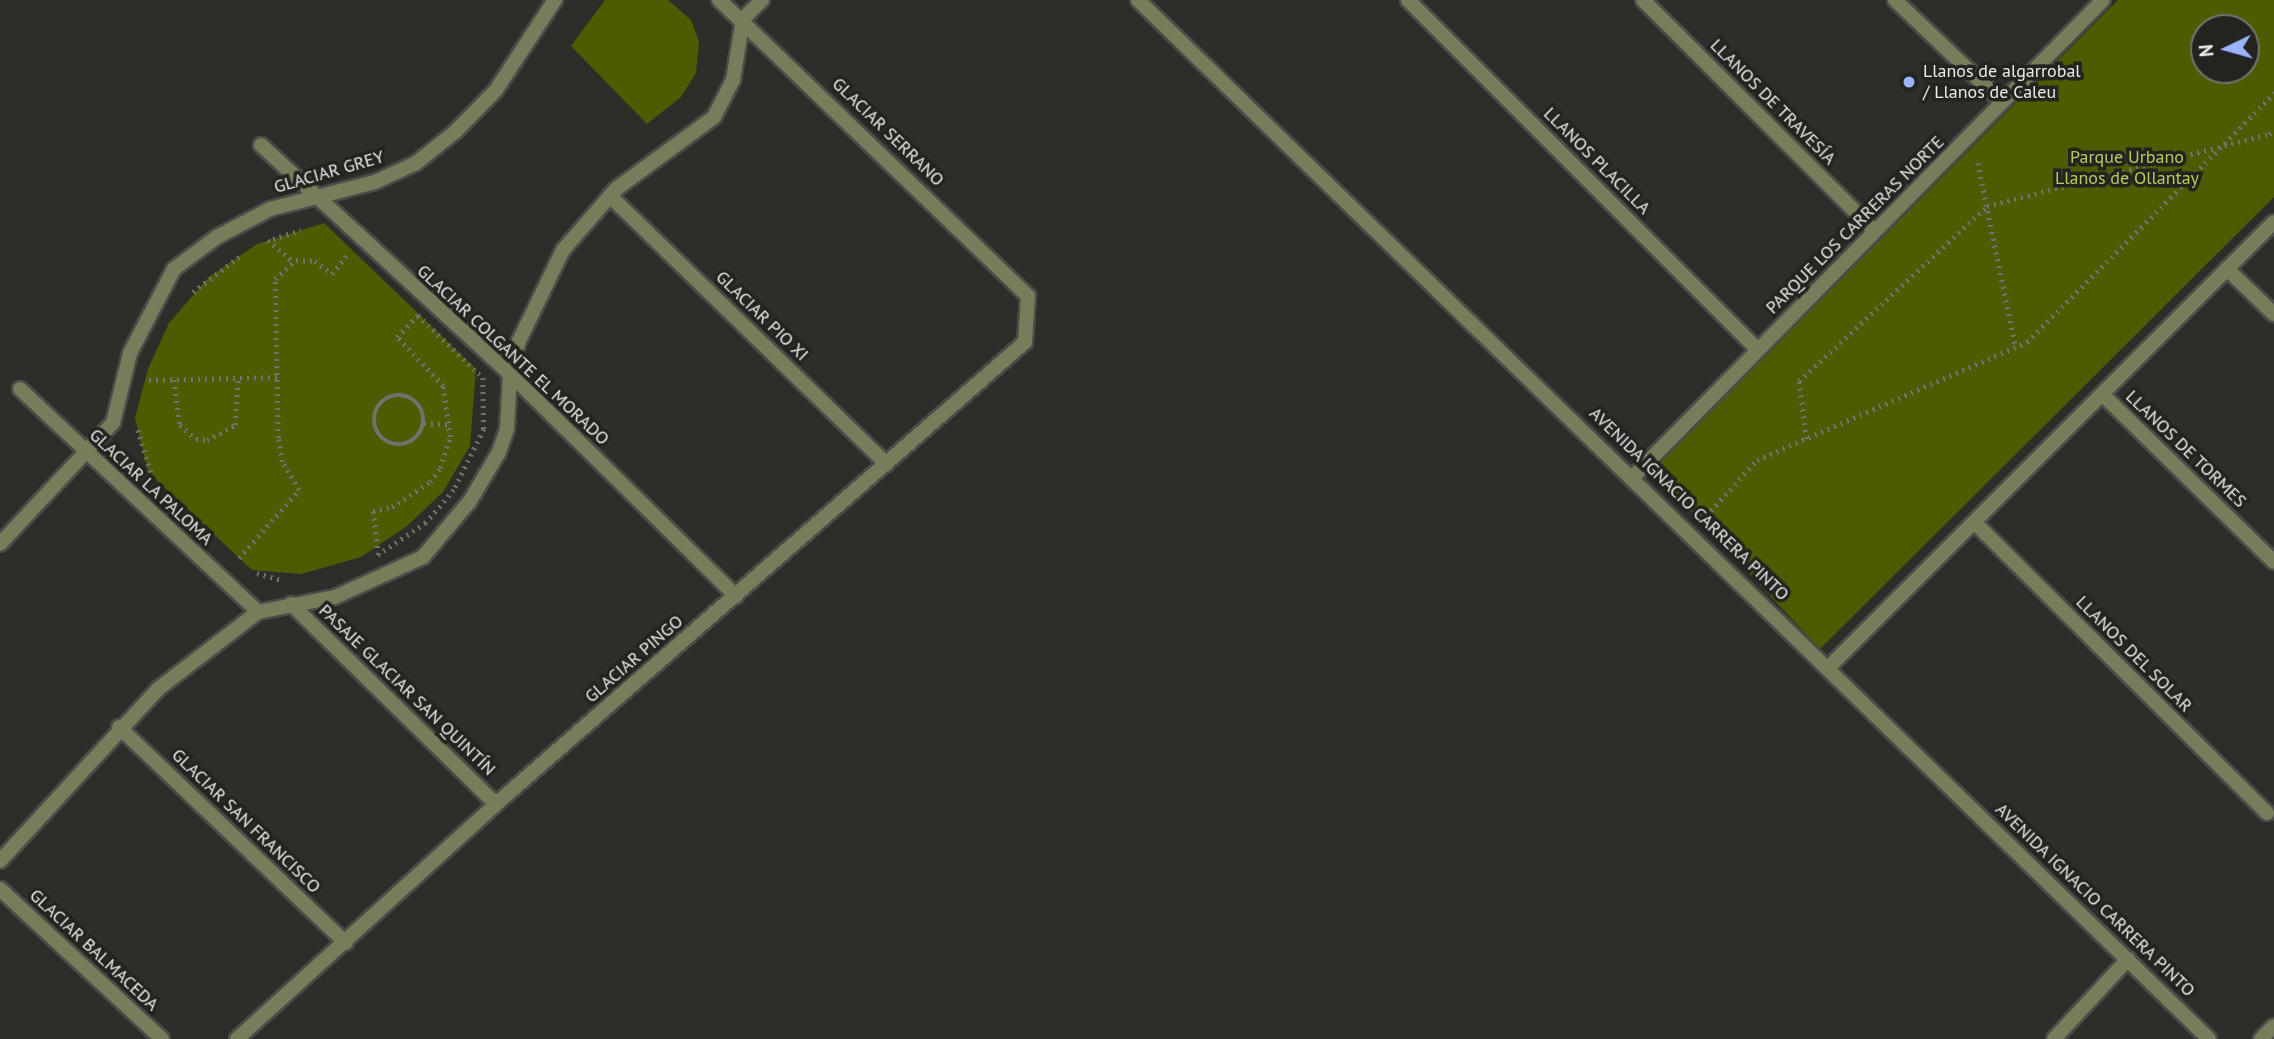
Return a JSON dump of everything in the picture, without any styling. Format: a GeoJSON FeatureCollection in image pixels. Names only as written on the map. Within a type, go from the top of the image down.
{"type":"FeatureCollection","features":[{"type":"Feature","properties":{"kind":"street","name":"GLACIAR GREY"},"geometry":{"type":"LineString","coordinates":[[0,544],[113,423],[130,353],[174,269],[217,237],[270,209],[375,182],[416,163],[455,132],[496,90],[555,0]]}},
{"type":"Feature","properties":{"kind":"street","name":"GLACIAR SERRANO"},"geometry":{"type":"LineString","coordinates":[[719,0],[743,19],[1028,296]]}},
{"type":"Feature","properties":{"kind":"street"},"geometry":{"type":"LineString","coordinates":[[0,861],[119,727],[190,662],[258,612],[335,597],[423,557],[470,500],[499,452],[507,429],[510,374],[519,341],[546,279],[563,250],[610,196],[714,117],[733,80],[743,19],[762,0]]}},
{"type":"Feature","properties":{"kind":"street","name":"AVENIDA IGNACIO CARRERA PINTO"},"geometry":{"type":"LineString","coordinates":[[1138,0],[1691,532],[2209,1039]]}},
{"type":"Feature","properties":{"kind":"street","name":"LLANOS PLACILLA"},"geometry":{"type":"LineString","coordinates":[[1408,0],[1758,350]]}},
{"type":"Feature","properties":{"kind":"street","name":"LLANOS DE TRAVESÍA"},"geometry":{"type":"LineString","coordinates":[[1643,0],[1875,231]]}},
{"type":"Feature","properties":{"kind":"street"},"geometry":{"type":"LineString","coordinates":[[1895,0],[2002,102]]}},
{"type":"Feature","properties":{"kind":"street","name":"PARQUE LOS CARRERAS NORTE"},"geometry":{"type":"LineString","coordinates":[[1633,476],[2103,0]]}},
{"type":"Feature","properties":{"kind":"street","name":"GLACIAR COLGANTE EL MORADO"},"geometry":{"type":"LineString","coordinates":[[261,145],[510,374],[736,596]]}},
{"type":"Feature","properties":{"kind":"street","name":"GLACIAR PIO XI"},"geometry":{"type":"LineString","coordinates":[[610,196],[887,464]]}},
{"type":"Feature","properties":{"kind":"street"},"geometry":{"type":"LineString","coordinates":[[1829,667],[2274,222]]}},
{"type":"Feature","properties":{"kind":"street"},"geometry":{"type":"LineString","coordinates":[[2227,269],[2274,314]]}},
{"type":"Feature","properties":{"kind":"street","name":"GLACIAR PINGO"},"geometry":{"type":"LineString","coordinates":[[237,1039],[346,943],[496,804],[1025,342],[1028,296]]}},
{"type":"Feature","properties":{"kind":"street","name":"GLACIAR LA PALOMA"},"geometry":{"type":"LineString","coordinates":[[20,389],[258,612]]}},
{"type":"Feature","properties":{"kind":"street","name":"LLANOS DE TORMES"},"geometry":{"type":"LineString","coordinates":[[2102,394],[2274,562]]}},
{"type":"Feature","properties":{"kind":"street","name":"LLANOS DEL SOLAR"},"geometry":{"type":"LineString","coordinates":[[1974,522],[2267,814]]}},
{"type":"Feature","properties":{"kind":"street","name":"PASAJE GLACIAR SAN QUINTÍN"},"geometry":{"type":"LineString","coordinates":[[291,604],[496,804]]}},
{"type":"Feature","properties":{"kind":"street","name":"GLACIAR SAN FRANCISCO"},"geometry":{"type":"LineString","coordinates":[[119,727],[346,943]]}},
{"type":"Feature","properties":{"kind":"street","name":"GLACIAR BALMACEDA"},"geometry":{"type":"LineString","coordinates":[[0,890],[162,1039]]}},
{"type":"Feature","properties":{"kind":"street"},"geometry":{"type":"LineString","coordinates":[[2054,1039],[2127,959]]}},
{"type":"Feature","properties":{"kind":"street"},"geometry":{"type":"LineString","coordinates":[[2261,1039],[2274,1026]]}},
{"type":"Feature","properties":{"kind":"path"},"geometry":{"type":"LineString","coordinates":[[1691,532],[1757,460],[2027,342],[2274,93]]}},
{"type":"Feature","properties":{"kind":"path"},"geometry":{"type":"LineString","coordinates":[[1806,439],[1799,381],[1987,206],[2274,130]]}},
{"type":"Feature","properties":{"kind":"path"},"geometry":{"type":"LineString","coordinates":[[1961,145],[1979,163],[2016,348]]}},
{"type":"Feature","properties":{"kind":"path"},"geometry":{"type":"LineString","coordinates":[[258,245],[269,240],[293,262]]}},
{"type":"Feature","properties":{"kind":"path"},"geometry":{"type":"LineString","coordinates":[[184,303],[248,250]]}},
{"type":"Feature","properties":{"kind":"path"},"geometry":{"type":"LineString","coordinates":[[239,557],[299,490],[282,462],[272,293],[275,279],[293,262],[315,261],[332,274],[352,250]]}},
{"type":"Feature","properties":{"kind":"path"},"geometry":{"type":"LineString","coordinates":[[372,560],[426,523],[447,498],[484,429],[483,378],[418,315],[397,337],[443,386],[450,425],[440,468],[430,482],[393,507],[373,511],[378,555]]}},
{"type":"Feature","properties":{"kind":"path"},"geometry":{"type":"LineString","coordinates":[[148,369],[145,380],[277,377]]}},
{"type":"Feature","properties":{"kind":"path"},"geometry":{"type":"LineString","coordinates":[[174,380],[180,425],[196,439],[206,440],[235,425],[238,378]]}},
{"type":"Feature","properties":{"kind":"path"},"geometry":{"type":"LineString","coordinates":[[404,394],[420,406],[424,423],[417,438],[395,446],[379,437],[375,412],[384,398],[404,394]]}},
{"type":"Feature","properties":{"kind":"path"},"geometry":{"type":"LineString","coordinates":[[135,418],[148,472],[158,481]]}},
{"type":"Feature","properties":{"kind":"path"},"geometry":{"type":"LineString","coordinates":[[424,423],[450,425]]}},
{"type":"Feature","properties":{"kind":"path"},"geometry":{"type":"LineString","coordinates":[[229,548],[268,579],[293,580]]}},
{"type":"Feature","properties":{"kind":"green space"},"geometry":{"type":"Polygon","coordinates":[[[605,0],[668,0],[691,20],[699,41],[696,73],[681,97],[647,124],[571,46],[605,0]]]}},
{"type":"Feature","properties":{"kind":"green space","name":"Parque Urbano Llanos de Ollantay"},"geometry":{"type":"Polygon","coordinates":[[[2118,0],[2274,0],[2274,197],[1820,649],[1652,470],[2118,0]]]}},
{"type":"Feature","properties":{"kind":"green space"},"geometry":{"type":"Polygon","coordinates":[[[324,223],[476,369],[470,446],[443,492],[407,526],[361,557],[301,574],[252,570],[148,472],[135,418],[148,369],[169,323],[209,277],[257,244],[324,223]]]}},
{"type":"Feature","properties":{"kind":"place","name":"Llanos de algarrobal / Llanos de Caleu"},"geometry":{"type":"Point","coordinates":[1909,82]}}]}
